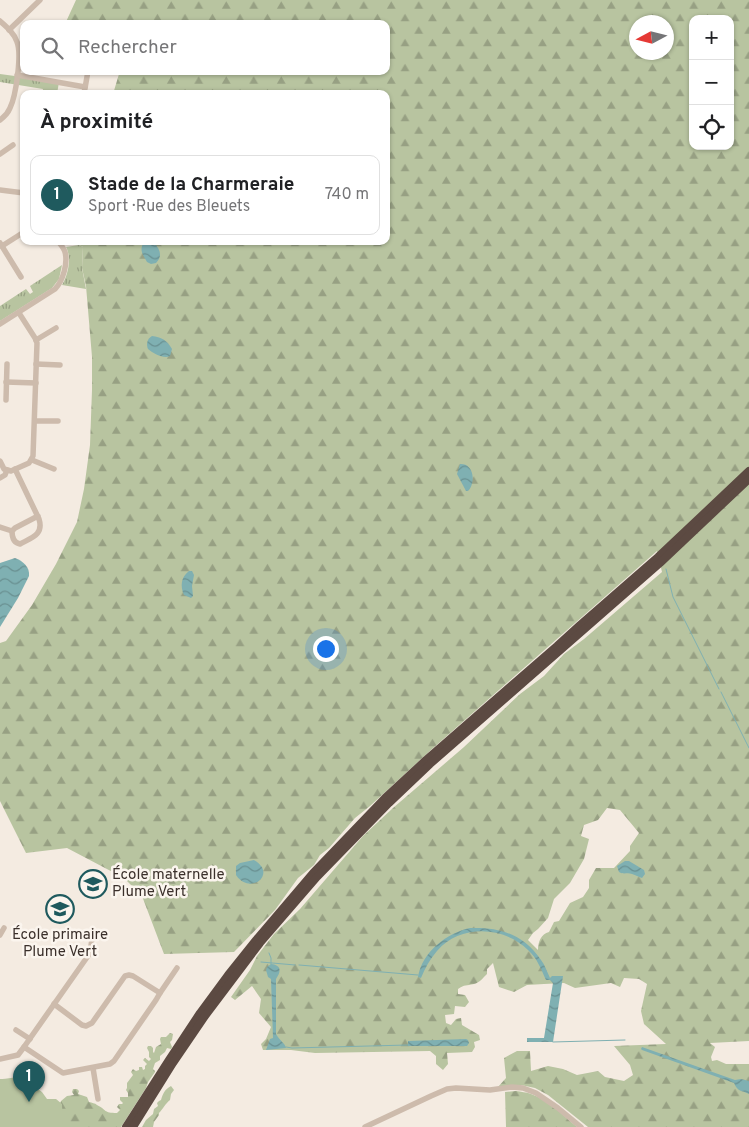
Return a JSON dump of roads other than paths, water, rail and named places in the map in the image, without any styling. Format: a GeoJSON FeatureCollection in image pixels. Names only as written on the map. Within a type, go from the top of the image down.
{"type":"FeatureCollection","features":[{"type":"Feature","properties":{"kind":"highway"},"geometry":{"type":"LineString","coordinates":[[126,1127],[222,983],[313,873],[385,798],[426,760],[658,557],[749,470]]}},
{"type":"Feature","properties":{"kind":"highway"},"geometry":{"type":"LineString","coordinates":[[133,1127],[173,1063],[227,986],[317,877],[430,764],[660,563],[749,478]]}},
{"type":"Feature","properties":{"kind":"street"},"geometry":{"type":"LineString","coordinates":[[9,30],[40,0]]}},
{"type":"Feature","properties":{"kind":"street"},"geometry":{"type":"LineString","coordinates":[[0,21],[15,37],[19,48],[18,75],[11,106],[0,120]]}},
{"type":"Feature","properties":{"kind":"street"},"geometry":{"type":"LineString","coordinates":[[18,75],[85,86]]}},
{"type":"Feature","properties":{"kind":"street"},"geometry":{"type":"LineString","coordinates":[[84,90],[87,75]]}},
{"type":"Feature","properties":{"kind":"street"},"geometry":{"type":"LineString","coordinates":[[0,154],[13,145]]}},
{"type":"Feature","properties":{"kind":"street"},"geometry":{"type":"LineString","coordinates":[[0,190],[20,192]]}},
{"type":"Feature","properties":{"kind":"street"},"geometry":{"type":"LineString","coordinates":[[20,234],[1,245],[21,277]]}},
{"type":"Feature","properties":{"kind":"street"},"geometry":{"type":"LineString","coordinates":[[0,324],[54,289],[61,282],[65,254],[60,245]]}},
{"type":"Feature","properties":{"kind":"street"},"geometry":{"type":"LineString","coordinates":[[19,313],[36,340],[37,348],[32,460]]}},
{"type":"Feature","properties":{"kind":"street"},"geometry":{"type":"LineString","coordinates":[[36,340],[56,328]]}},
{"type":"Feature","properties":{"kind":"street"},"geometry":{"type":"LineString","coordinates":[[6,364],[6,400]]}},
{"type":"Feature","properties":{"kind":"street"},"geometry":{"type":"LineString","coordinates":[[36,364],[60,365]]}},
{"type":"Feature","properties":{"kind":"street"},"geometry":{"type":"LineString","coordinates":[[6,382],[36,383]]}},
{"type":"Feature","properties":{"kind":"street"},"geometry":{"type":"LineString","coordinates":[[35,421],[58,421]]}},
{"type":"Feature","properties":{"kind":"street"},"geometry":{"type":"LineString","coordinates":[[0,461],[3,468],[11,471],[32,460]]}},
{"type":"Feature","properties":{"kind":"street"},"geometry":{"type":"LineString","coordinates":[[32,460],[54,469]]}},
{"type":"Feature","properties":{"kind":"street"},"geometry":{"type":"LineString","coordinates":[[12,531],[14,541],[20,544],[35,536],[40,526],[38,516],[15,469]]}},
{"type":"Feature","properties":{"kind":"street"},"geometry":{"type":"LineString","coordinates":[[0,478],[5,475],[6,470]]}},
{"type":"Feature","properties":{"kind":"street"},"geometry":{"type":"LineString","coordinates":[[12,531],[14,528],[38,516]]}},
{"type":"Feature","properties":{"kind":"street"},"geometry":{"type":"LineString","coordinates":[[0,527],[12,531]]}},
{"type":"Feature","properties":{"kind":"street"},"geometry":{"type":"LineString","coordinates":[[0,935],[4,928]]}},
{"type":"Feature","properties":{"kind":"street"},"geometry":{"type":"LineString","coordinates":[[0,1059],[18,1055],[30,1039],[90,953],[93,931]]}},
{"type":"Feature","properties":{"kind":"street"},"geometry":{"type":"LineString","coordinates":[[24,1047],[61,1072],[66,1073],[112,1063],[177,968]]}},
{"type":"Feature","properties":{"kind":"street"},"geometry":{"type":"LineString","coordinates":[[54,1004],[86,1026],[92,1023],[125,976],[133,976],[160,993]]}},
{"type":"Feature","properties":{"kind":"street"},"geometry":{"type":"LineString","coordinates":[[16,1030],[30,1039]]}},
{"type":"Feature","properties":{"kind":"street"},"geometry":{"type":"LineString","coordinates":[[93,1068],[98,1099]]}},
{"type":"Feature","properties":{"kind":"street"},"geometry":{"type":"LineString","coordinates":[[365,1127],[447,1089],[484,1091],[512,1087],[536,1092],[581,1127]]}},
{"type":"Feature","properties":{"kind":"water"},"geometry":{"type":"Polygon","coordinates":[[[143,245],[156,245],[160,255],[156,263],[151,264],[147,262],[142,249],[143,245]]]}},
{"type":"Feature","properties":{"kind":"water"},"geometry":{"type":"Polygon","coordinates":[[[152,336],[161,338],[168,343],[172,349],[170,356],[159,356],[148,349],[147,342],[152,336]]]}},
{"type":"Feature","properties":{"kind":"water"},"geometry":{"type":"Polygon","coordinates":[[[460,464],[465,465],[471,470],[473,479],[471,488],[468,491],[466,491],[457,474],[460,464]]]}},
{"type":"Feature","properties":{"kind":"water"},"geometry":{"type":"Polygon","coordinates":[[[15,558],[25,565],[29,576],[0,627],[0,563],[15,558]]]}},
{"type":"Feature","properties":{"kind":"water"},"geometry":{"type":"Polygon","coordinates":[[[189,571],[192,571],[194,575],[193,596],[191,598],[184,595],[182,588],[184,576],[189,571]]]}},
{"type":"Feature","properties":{"kind":"water"},"geometry":{"type":"Polygon","coordinates":[[[254,860],[261,866],[263,876],[254,883],[242,881],[236,875],[236,866],[240,863],[254,860]]]}},
{"type":"Feature","properties":{"kind":"water"},"geometry":{"type":"Polygon","coordinates":[[[625,861],[629,861],[644,870],[645,874],[642,878],[630,873],[619,872],[617,866],[625,861]]]}},
{"type":"Feature","properties":{"kind":"water"},"geometry":{"type":"Polygon","coordinates":[[[470,928],[501,931],[519,938],[534,951],[544,964],[550,978],[552,976],[563,976],[553,1042],[527,1042],[527,1038],[544,1038],[553,983],[550,980],[546,980],[531,953],[507,936],[482,931],[458,936],[447,942],[437,951],[421,978],[418,977],[420,968],[437,945],[453,934],[470,928]]]}},
{"type":"Feature","properties":{"kind":"water"},"geometry":{"type":"Polygon","coordinates":[[[271,964],[280,969],[276,979],[276,1034],[286,1048],[266,1050],[270,1039],[273,1038],[271,979],[268,977],[266,970],[271,964]]]}},
{"type":"Feature","properties":{"kind":"water"},"geometry":{"type":"Polygon","coordinates":[[[466,1039],[469,1043],[467,1046],[408,1046],[408,1041],[466,1039]]]}},
{"type":"Feature","properties":{"kind":"water"},"geometry":{"type":"Polygon","coordinates":[[[642,1047],[735,1080],[749,1081],[749,1094],[738,1089],[734,1083],[642,1050],[642,1047]]]}},
{"type":"Feature","properties":{"kind":"waterway"},"geometry":{"type":"LineString","coordinates":[[666,569],[673,597],[719,689]]}},
{"type":"Feature","properties":{"kind":"waterway"},"geometry":{"type":"LineString","coordinates":[[721,692],[749,748]]}},
{"type":"Feature","properties":{"kind":"waterway"},"geometry":{"type":"LineString","coordinates":[[269,953],[271,964]]}},
{"type":"Feature","properties":{"kind":"waterway"},"geometry":{"type":"LineString","coordinates":[[261,962],[295,965]]}},
{"type":"Feature","properties":{"kind":"waterway"},"geometry":{"type":"LineString","coordinates":[[299,965],[418,975]]}},
{"type":"Feature","properties":{"kind":"waterway"},"geometry":{"type":"LineString","coordinates":[[553,1042],[625,1040]]}},
{"type":"Feature","properties":{"kind":"waterway"},"geometry":{"type":"LineString","coordinates":[[286,1047],[408,1045]]}},
{"type":"Feature","properties":{"kind":"place","name":"École maternelle Plume Vert"},"geometry":{"type":"Point","coordinates":[93,884]}},
{"type":"Feature","properties":{"kind":"place","name":"École primaire Plume Vert"},"geometry":{"type":"Point","coordinates":[60,909]}},
{"type":"Feature","properties":{"kind":"place","name":"Stade de la Charmeraie"},"geometry":{"type":"Point","coordinates":[29,1102]}}]}
